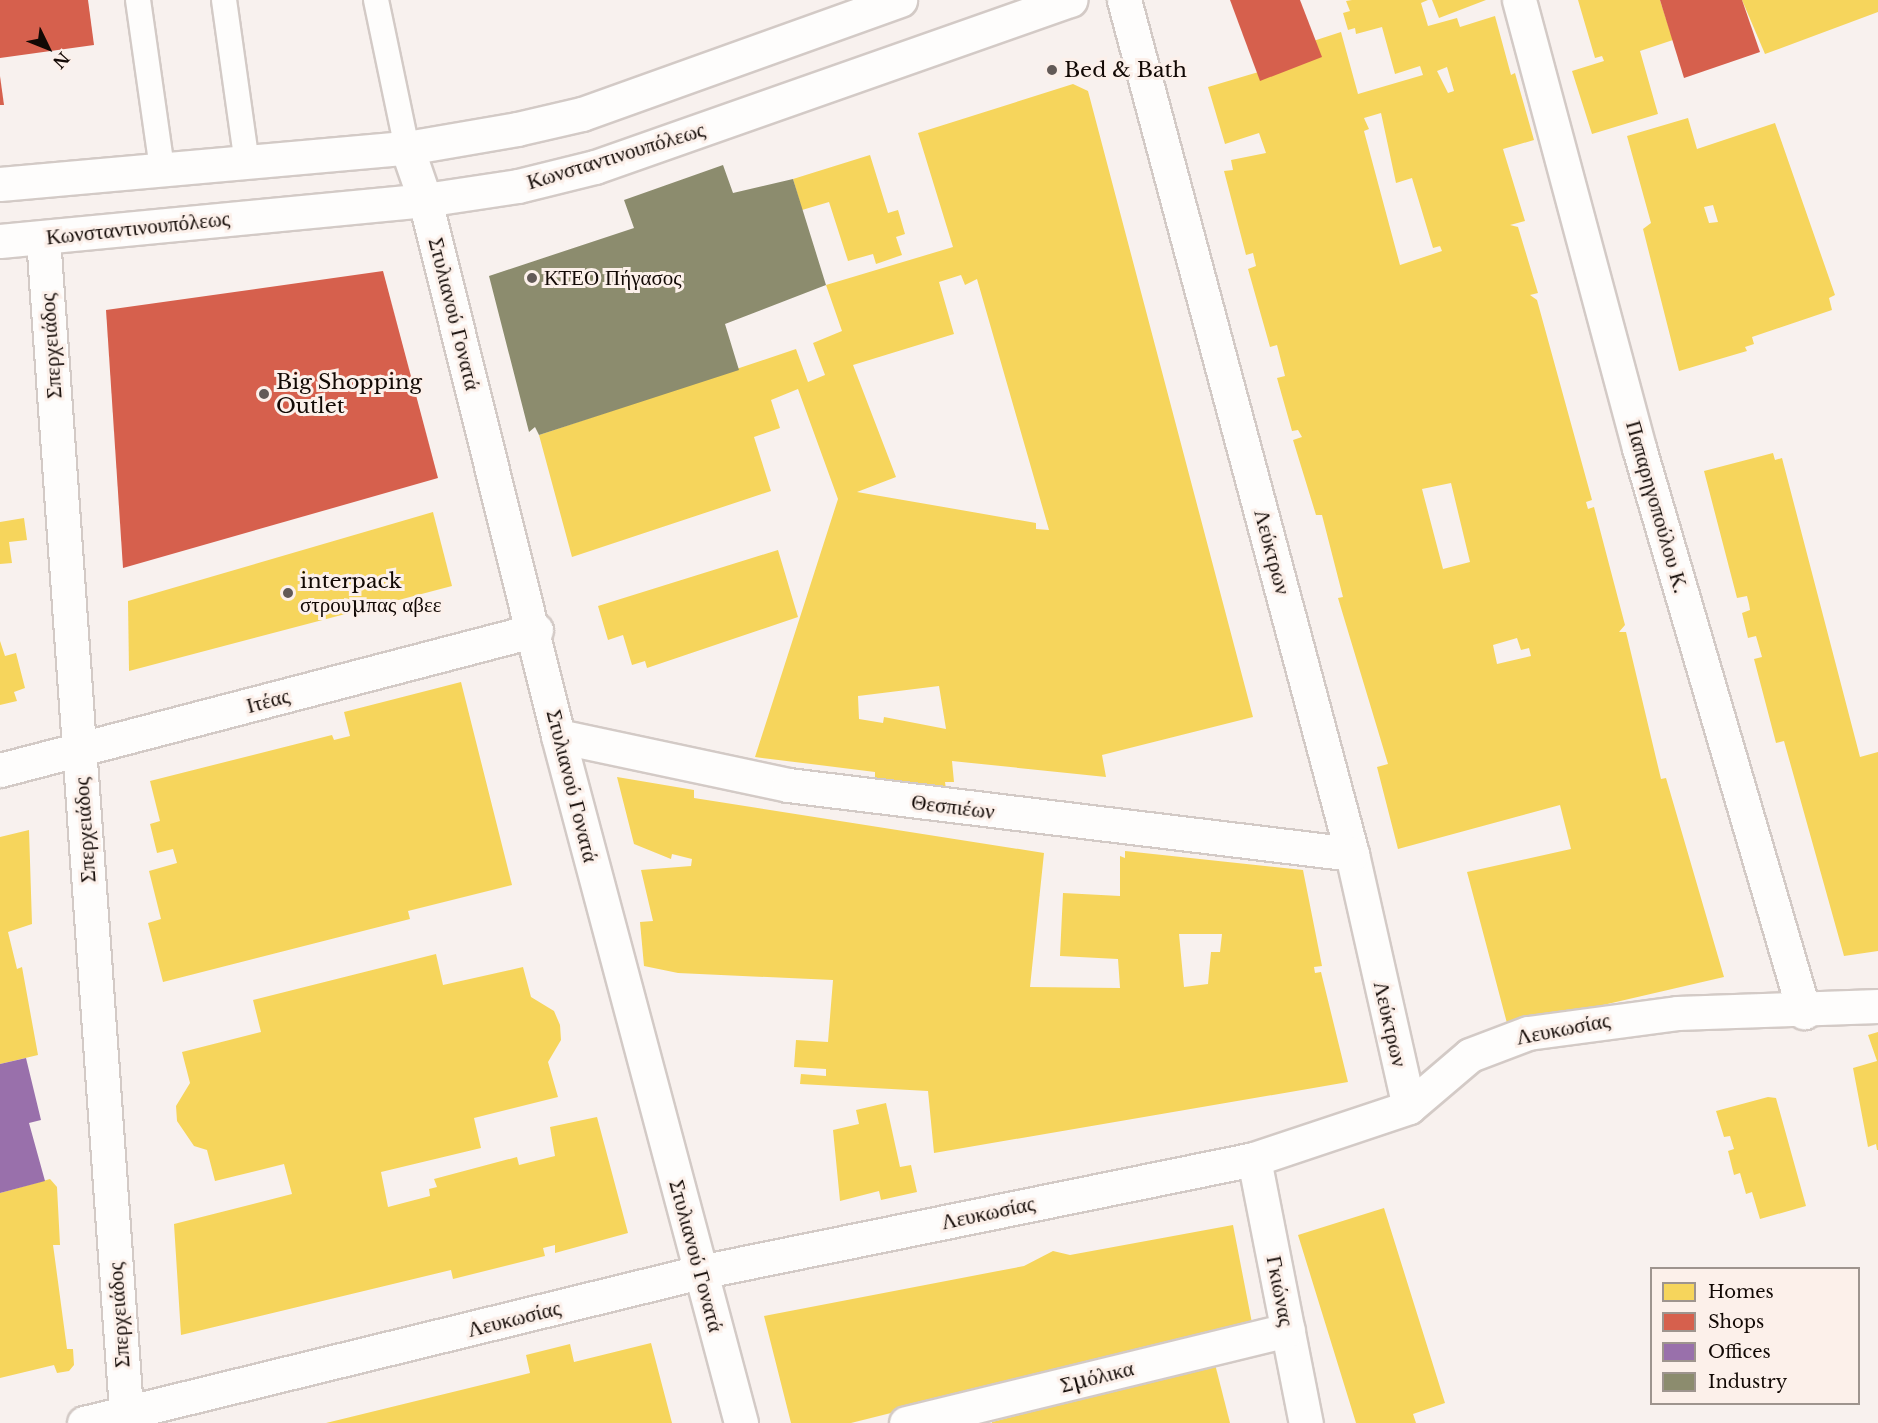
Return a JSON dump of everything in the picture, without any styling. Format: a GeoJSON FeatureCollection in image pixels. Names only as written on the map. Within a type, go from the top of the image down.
{"type":"FeatureCollection","features":[{"type":"Feature","properties":{"kind":"street"},"geometry":{"type":"LineString","coordinates":[[0,184],[407,147],[582,114],[900,0]]}},
{"type":"Feature","properties":{"kind":"street","name":"Κωνσταντινουπόλεως"},"geometry":{"type":"LineString","coordinates":[[0,241],[425,200],[595,167],[1070,0]]}},
{"type":"Feature","properties":{"kind":"street","name":"Λεύκτρων"},"geometry":{"type":"LineString","coordinates":[[1124,0],[1352,854],[1409,1107]]}},
{"type":"Feature","properties":{"kind":"street","name":"Παπαρηγοπούλου Κ."},"geometry":{"type":"LineString","coordinates":[[1519,0],[1639,448],[1804,1012]]}},
{"type":"Feature","properties":{"kind":"street","name":"Στυλιανού Γονατά"},"geometry":{"type":"LineString","coordinates":[[407,147],[425,200],[536,630],[558,736],[741,1423]]}},
{"type":"Feature","properties":{"kind":"street","name":"Σπερχειάδος"},"geometry":{"type":"LineString","coordinates":[[44,238],[127,1418]]}},
{"type":"Feature","properties":{"kind":"street","name":"Ιτέας"},"geometry":{"type":"LineString","coordinates":[[0,770],[536,630]]}},
{"type":"Feature","properties":{"kind":"street","name":"Θεσπιέων"},"geometry":{"type":"LineString","coordinates":[[558,736],[788,785],[1352,854]]}},
{"type":"Feature","properties":{"kind":"street","name":"Λευκωσίας"},"geometry":{"type":"LineString","coordinates":[[84,1423],[127,1418],[700,1272],[1254,1159],[1409,1107],[1470,1055],[1528,1033],[1677,1013],[1804,1012],[1878,1006]]}},
{"type":"Feature","properties":{"kind":"street","name":"Γκιώνας"},"geometry":{"type":"LineString","coordinates":[[1254,1159],[1306,1423]]}},
{"type":"Feature","properties":{"kind":"street","name":"Σμόλικα"},"geometry":{"type":"LineString","coordinates":[[906,1423],[1288,1330]]}},
{"type":"Feature","properties":{"kind":"lane"},"geometry":{"type":"LineString","coordinates":[[138,0],[162,168]]}},
{"type":"Feature","properties":{"kind":"lane"},"geometry":{"type":"LineString","coordinates":[[224,0],[247,163]]}},
{"type":"Feature","properties":{"kind":"lane"},"geometry":{"type":"LineString","coordinates":[[376,0],[407,147]]}},
{"type":"Feature","properties":{"kind":"building: Homes"},"geometry":{"type":"Polygon","coordinates":[[[1428,0],[1421,3],[1428,26],[1457,18],[1460,27],[1495,16],[1511,75],[1515,73],[1534,140],[1503,149],[1525,221],[1510,225],[1518,227],[1538,293],[1530,295],[1537,300],[1592,500],[1586,502],[1588,509],[1594,507],[1625,625],[1619,632],[1626,632],[1661,779],[1666,778],[1724,977],[1508,1027],[1467,872],[1571,849],[1560,805],[1398,849],[1377,767],[1388,764],[1338,598],[1343,597],[1322,515],[1316,515],[1293,440],[1302,437],[1298,430],[1292,431],[1277,378],[1285,376],[1277,345],[1270,347],[1248,269],[1256,266],[1253,253],[1246,255],[1224,171],[1233,170],[1231,160],[1266,153],[1259,133],[1225,144],[1208,87],[1272,68],[1267,56],[1341,32],[1358,94],[1423,75],[1420,66],[1395,74],[1382,27],[1356,34],[1355,28],[1348,30],[1343,13],[1350,11],[1346,1],[1428,0]],[[1447,67],[1437,71],[1448,93],[1454,91],[1447,67]],[[1381,113],[1364,118],[1369,129],[1364,131],[1400,265],[1442,251],[1440,246],[1433,248],[1412,178],[1396,183],[1381,113]],[[1451,483],[1422,489],[1443,569],[1470,562],[1451,483]],[[1517,638],[1493,645],[1497,664],[1531,656],[1529,648],[1521,650],[1517,638]]]}},
{"type":"Feature","properties":{"kind":"building: Homes"},"geometry":{"type":"Polygon","coordinates":[[[1432,0],[1486,0],[1439,18],[1432,0]]]}},
{"type":"Feature","properties":{"kind":"building: Homes"},"geometry":{"type":"Polygon","coordinates":[[[1578,0],[1660,0],[1673,40],[1640,51],[1658,114],[1592,134],[1572,71],[1604,61],[1602,56],[1595,58],[1578,0]]]}},
{"type":"Feature","properties":{"kind":"building: Homes"},"geometry":{"type":"Polygon","coordinates":[[[1742,0],[1878,0],[1878,12],[1765,54],[1742,0]]]}},
{"type":"Feature","properties":{"kind":"building: Homes"},"geometry":{"type":"Polygon","coordinates":[[[1073,84],[1088,91],[1253,717],[1102,755],[1106,777],[952,761],[954,782],[945,782],[946,789],[875,779],[875,772],[755,757],[838,499],[798,389],[771,400],[780,428],[754,437],[771,491],[572,557],[539,435],[796,349],[808,382],[825,375],[813,343],[842,331],[826,285],[953,247],[918,133],[1073,84]],[[961,275],[939,282],[954,334],[853,365],[896,477],[857,492],[1036,523],[1036,529],[1049,530],[977,279],[965,285],[961,275]],[[939,686],[858,696],[859,719],[883,723],[884,717],[946,729],[939,686]]]}},
{"type":"Feature","properties":{"kind":"building: Homes"},"geometry":{"type":"Polygon","coordinates":[[[1688,118],[1697,149],[1775,123],[1835,295],[1829,298],[1832,310],[1752,337],[1754,344],[1745,347],[1747,351],[1679,371],[1643,229],[1651,223],[1627,136],[1688,118]],[[1713,205],[1704,207],[1709,223],[1718,222],[1713,205]]]}},
{"type":"Feature","properties":{"kind":"building: Homes"},"geometry":{"type":"Polygon","coordinates":[[[870,155],[888,213],[898,210],[905,234],[896,237],[902,255],[876,264],[873,254],[848,261],[829,202],[802,210],[793,179],[870,155]]]}},
{"type":"Feature","properties":{"kind":"building: Homes"},"geometry":{"type":"Polygon","coordinates":[[[1773,453],[1775,460],[1782,458],[1860,757],[1878,752],[1878,951],[1844,956],[1784,741],[1776,743],[1754,659],[1762,657],[1756,636],[1748,638],[1742,613],[1750,610],[1747,596],[1737,598],[1704,471],[1773,453]]]}},
{"type":"Feature","properties":{"kind":"building: Homes","name":"interpack στρουμπας αβεε"},"geometry":{"type":"Polygon","coordinates":[[[433,512],[452,586],[129,671],[128,601],[433,512]]]}},
{"type":"Feature","properties":{"kind":"building: Homes"},"geometry":{"type":"Polygon","coordinates":[[[24,518],[27,540],[9,542],[12,563],[0,564],[0,522],[24,518]]]}},
{"type":"Feature","properties":{"kind":"building: Homes"},"geometry":{"type":"Polygon","coordinates":[[[778,550],[798,617],[647,668],[645,661],[632,665],[623,635],[608,640],[598,606],[778,550]]]}},
{"type":"Feature","properties":{"kind":"building: Homes"},"geometry":{"type":"Polygon","coordinates":[[[0,641],[5,656],[16,653],[25,688],[14,692],[17,701],[0,705],[0,641]]]}},
{"type":"Feature","properties":{"kind":"building: Homes"},"geometry":{"type":"Polygon","coordinates":[[[461,682],[512,885],[408,911],[410,919],[163,982],[148,923],[161,919],[149,871],[177,863],[173,849],[157,853],[150,824],[160,821],[150,781],[332,735],[334,740],[350,736],[344,712],[461,682]]]}},
{"type":"Feature","properties":{"kind":"building: Homes"},"geometry":{"type":"Polygon","coordinates":[[[617,777],[694,790],[694,798],[1044,853],[1030,987],[1120,988],[1118,959],[1060,956],[1063,893],[1120,896],[1120,856],[1125,858],[1125,851],[1303,870],[1322,966],[1314,967],[1315,973],[1321,972],[1348,1082],[934,1153],[928,1091],[800,1084],[801,1074],[826,1076],[826,1069],[794,1067],[796,1040],[828,1042],[833,980],[678,973],[644,966],[640,922],[653,921],[641,870],[691,866],[692,859],[672,854],[671,859],[634,844],[617,777]],[[1179,934],[1184,987],[1208,984],[1211,952],[1220,952],[1222,934],[1179,934]]]}},
{"type":"Feature","properties":{"kind":"building: Homes"},"geometry":{"type":"Polygon","coordinates":[[[29,830],[32,924],[8,932],[17,969],[22,967],[38,1055],[0,1064],[0,837],[29,830]]]}},
{"type":"Feature","properties":{"kind":"building: Homes"},"geometry":{"type":"Polygon","coordinates":[[[436,954],[443,985],[523,967],[531,997],[554,1011],[560,1025],[561,1040],[548,1062],[558,1097],[474,1118],[481,1148],[381,1172],[388,1207],[430,1196],[429,1189],[437,1187],[434,1179],[517,1157],[519,1165],[555,1156],[550,1127],[597,1117],[628,1233],[555,1253],[555,1245],[543,1248],[545,1256],[453,1279],[451,1270],[181,1335],[174,1224],[292,1194],[284,1164],[215,1181],[207,1150],[194,1146],[177,1121],[176,1106],[190,1083],[182,1052],[261,1032],[253,1000],[436,954]]]}},
{"type":"Feature","properties":{"kind":"building: Homes"},"geometry":{"type":"Polygon","coordinates":[[[1878,1032],[1877,1150],[1876,1144],[1868,1147],[1853,1068],[1877,1061],[1868,1035],[1878,1032]]]}},
{"type":"Feature","properties":{"kind":"building: Homes"},"geometry":{"type":"Polygon","coordinates":[[[1768,1097],[1776,1098],[1806,1206],[1760,1219],[1752,1192],[1746,1194],[1740,1173],[1734,1175],[1728,1151],[1734,1149],[1730,1136],[1724,1137],[1716,1111],[1768,1097]]]}},
{"type":"Feature","properties":{"kind":"building: Homes"},"geometry":{"type":"Polygon","coordinates":[[[886,1103],[900,1167],[911,1165],[917,1192],[881,1200],[879,1191],[840,1201],[833,1130],[859,1124],[856,1110],[886,1103]]]}},
{"type":"Feature","properties":{"kind":"building: Homes"},"geometry":{"type":"Polygon","coordinates":[[[50,1179],[57,1187],[60,1245],[53,1245],[67,1349],[73,1349],[74,1365],[69,1371],[57,1373],[54,1365],[0,1378],[0,1193],[50,1179]]]}},
{"type":"Feature","properties":{"kind":"building: Homes"},"geometry":{"type":"Polygon","coordinates":[[[1384,1208],[1445,1403],[1413,1414],[1416,1423],[1356,1423],[1298,1235],[1384,1208]]]}},
{"type":"Feature","properties":{"kind":"building: Homes"},"geometry":{"type":"Polygon","coordinates":[[[1233,1225],[1252,1323],[851,1423],[791,1423],[764,1316],[1024,1266],[1053,1251],[1070,1255],[1233,1225]]]}},
{"type":"Feature","properties":{"kind":"building: Homes"},"geometry":{"type":"Polygon","coordinates":[[[651,1343],[672,1423],[326,1423],[530,1373],[526,1355],[570,1344],[574,1362],[651,1343]]]}},
{"type":"Feature","properties":{"kind":"building: Homes"},"geometry":{"type":"Polygon","coordinates":[[[1215,1364],[1230,1423],[992,1423],[992,1422],[1215,1364]]]}},
{"type":"Feature","properties":{"kind":"building: Shops"},"geometry":{"type":"Polygon","coordinates":[[[0,0],[88,0],[94,45],[0,58],[0,0]]]}},
{"type":"Feature","properties":{"kind":"building: Shops"},"geometry":{"type":"Polygon","coordinates":[[[1230,0],[1300,0],[1322,57],[1260,81],[1230,0]]]}},
{"type":"Feature","properties":{"kind":"building: Shops"},"geometry":{"type":"Polygon","coordinates":[[[1660,0],[1742,0],[1760,52],[1684,78],[1660,0]]]}},
{"type":"Feature","properties":{"kind":"building: Shops"},"geometry":{"type":"Polygon","coordinates":[[[0,76],[4,105],[0,105],[0,76]]]}},
{"type":"Feature","properties":{"kind":"building: Shops","name":"Big Shopping Outlet"},"geometry":{"type":"Polygon","coordinates":[[[383,271],[438,478],[123,568],[106,310],[383,271]]]}},
{"type":"Feature","properties":{"kind":"building: Offices"},"geometry":{"type":"Polygon","coordinates":[[[26,1058],[41,1120],[29,1123],[45,1181],[0,1193],[0,1064],[26,1058]]]}},
{"type":"Feature","properties":{"kind":"building: Industry"},"geometry":{"type":"Polygon","coordinates":[[[723,165],[733,193],[793,179],[826,285],[725,324],[739,370],[539,435],[535,427],[529,432],[489,276],[634,228],[624,200],[723,165]]]}},
{"type":"Feature","properties":{"kind":"place","name":"Bed & Bath"},"geometry":{"type":"Point","coordinates":[1052,70]}},
{"type":"Feature","properties":{"kind":"place","name":"ΚΤΕΟ Πήγασος"},"geometry":{"type":"Point","coordinates":[532,278]}},
{"type":"Feature","properties":{"kind":"place","name":"Big Shopping Outlet"},"geometry":{"type":"Point","coordinates":[264,394]}},
{"type":"Feature","properties":{"kind":"place","name":"interpack στρουμπας αβεε"},"geometry":{"type":"Point","coordinates":[288,593]}}]}
